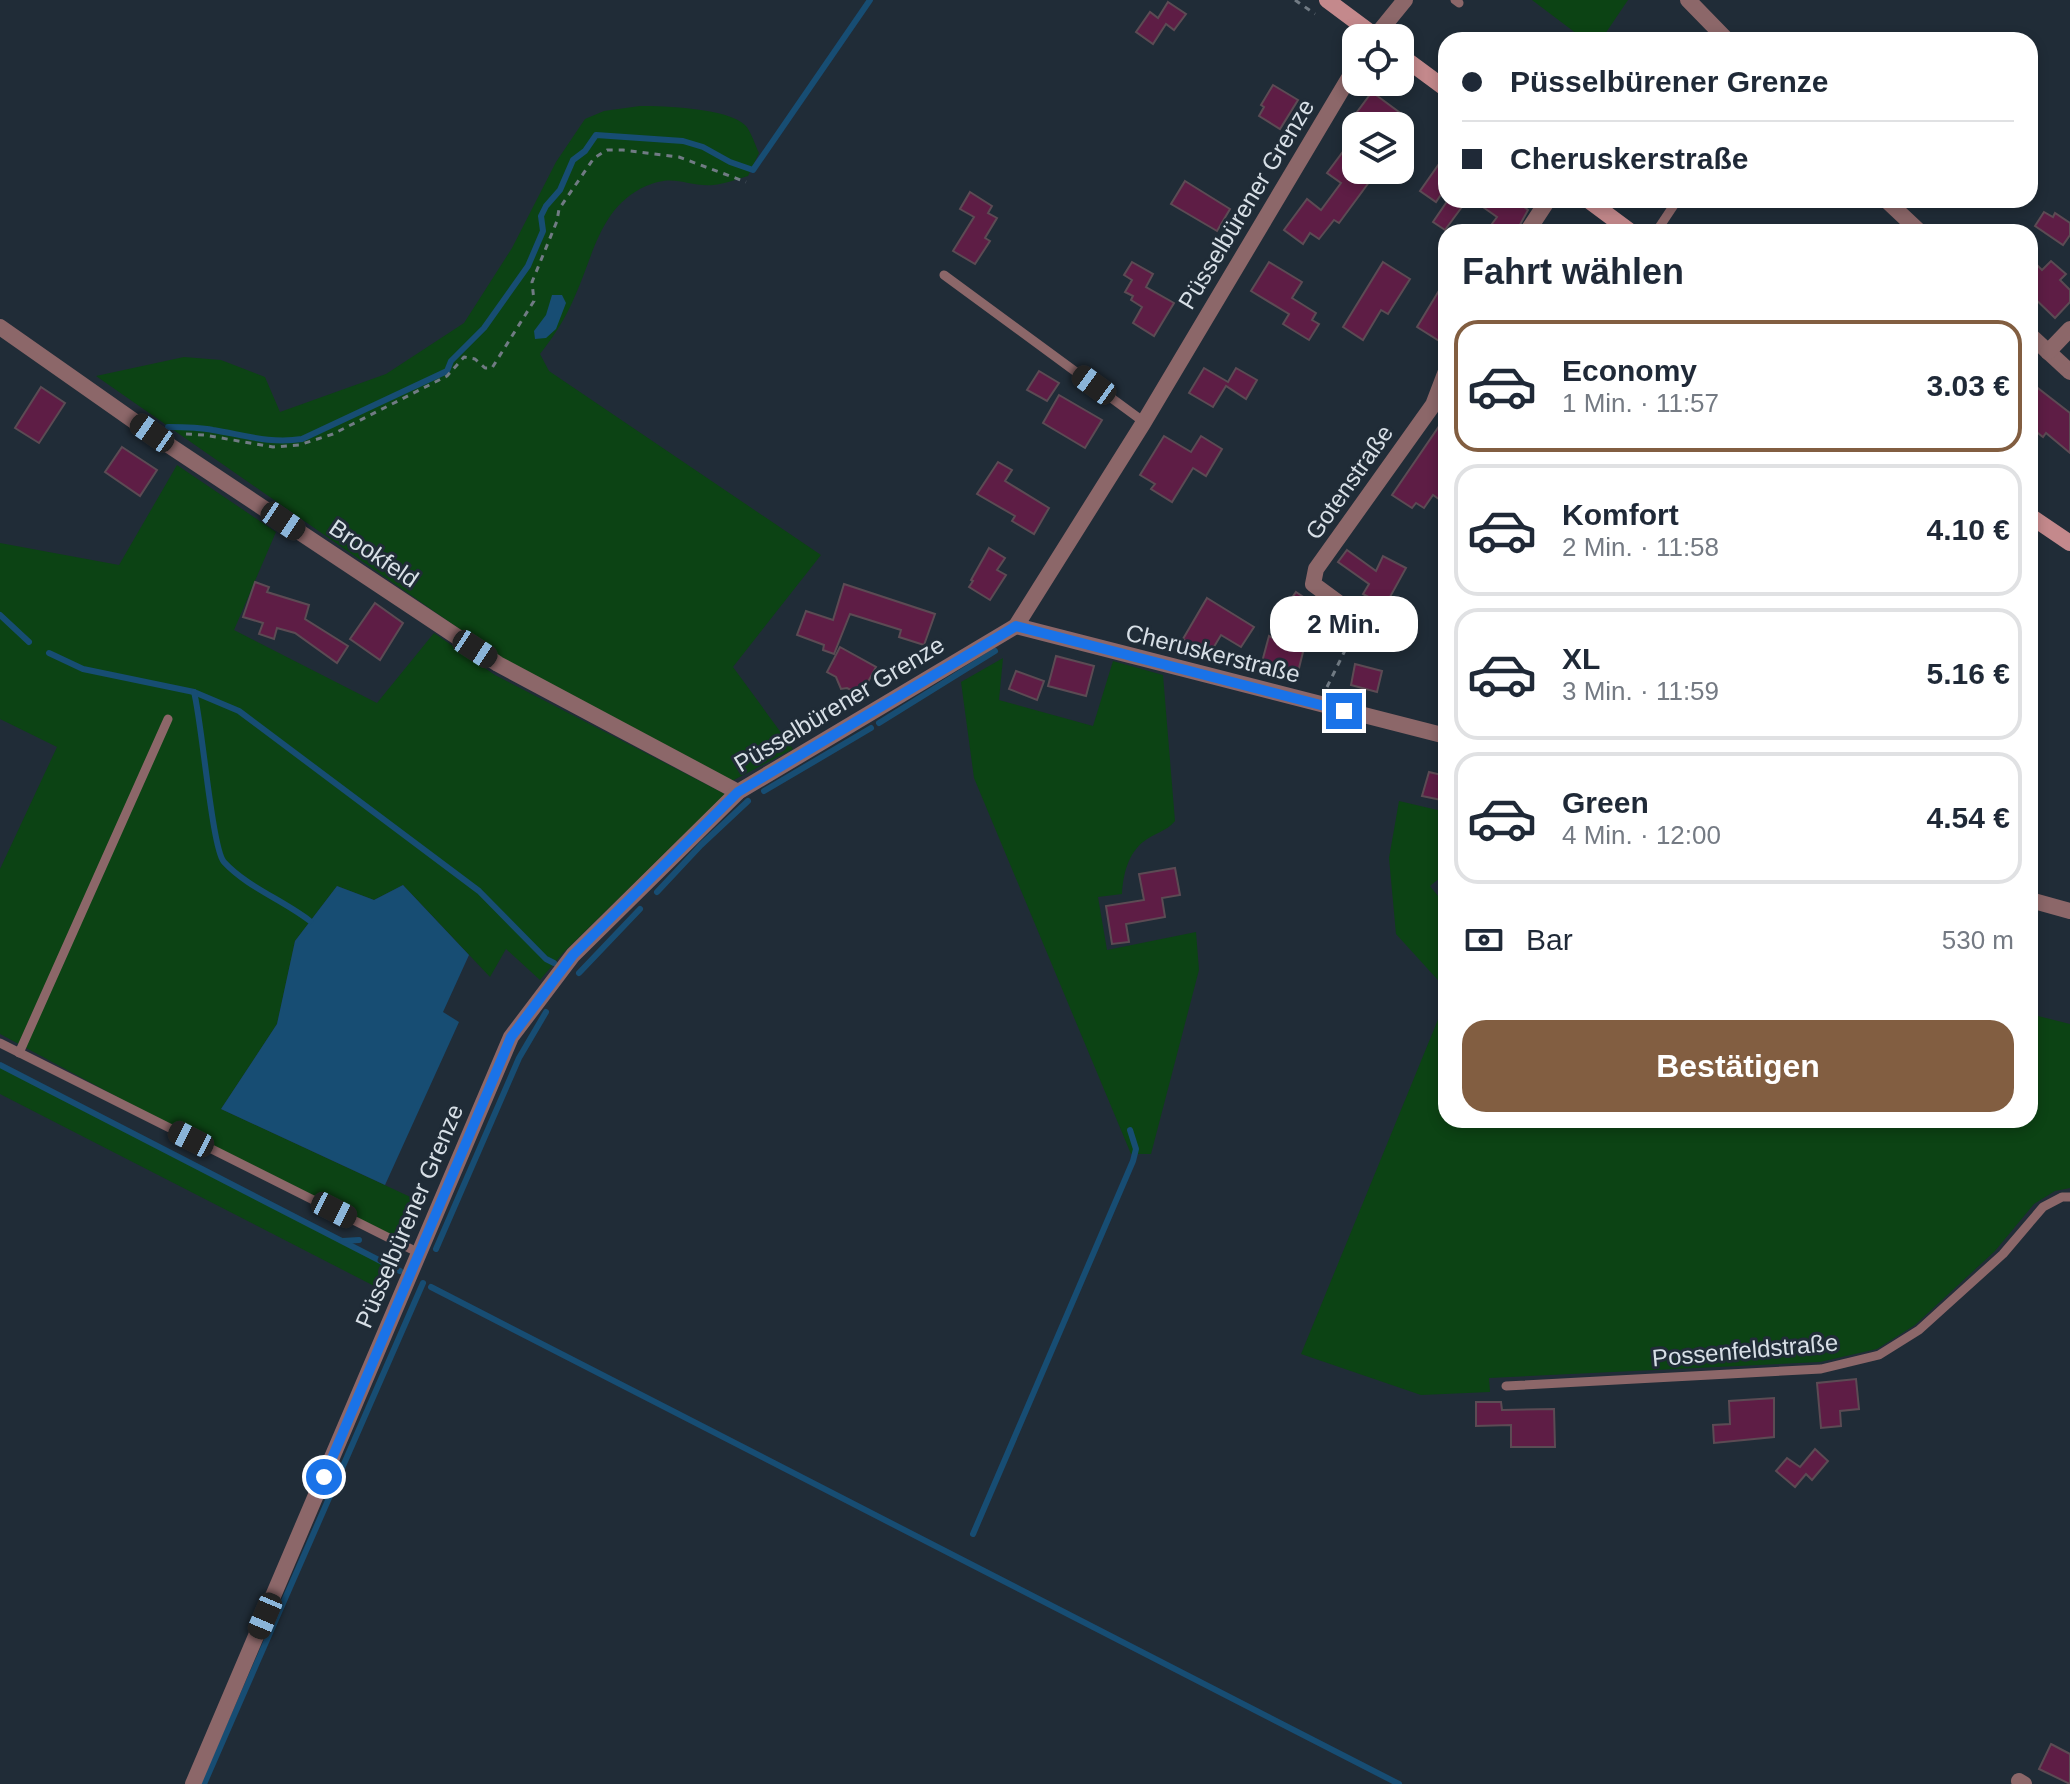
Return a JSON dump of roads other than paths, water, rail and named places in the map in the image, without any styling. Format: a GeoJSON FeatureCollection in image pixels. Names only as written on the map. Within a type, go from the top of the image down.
{"type":"FeatureCollection","features":[{"type":"Feature","properties":{"kind":"main road"},"geometry":{"type":"LineString","coordinates":[[1327,0],[1358,24]]}},
{"type":"Feature","properties":{"kind":"main road"},"geometry":{"type":"LineString","coordinates":[[1414,65],[1438,83]]}},
{"type":"Feature","properties":{"kind":"main road"},"geometry":{"type":"LineString","coordinates":[[1599,208],[1620,224]]}},
{"type":"Feature","properties":{"kind":"main road"},"geometry":{"type":"LineString","coordinates":[[2038,521],[2070,543]]}},
{"type":"Feature","properties":{"kind":"street"},"geometry":{"type":"LineString","coordinates":[[1386,24],[1405,0]]}},
{"type":"Feature","properties":{"kind":"street"},"geometry":{"type":"LineString","coordinates":[[1689,0],[1719,32]]}},
{"type":"Feature","properties":{"kind":"street","name":"Püsselbürener Grenze"},"geometry":{"type":"LineString","coordinates":[[193,1784],[511,1037],[573,955],[738,792],[1016,626],[1144,422],[1342,90]]}},
{"type":"Feature","properties":{"kind":"street"},"geometry":{"type":"LineString","coordinates":[[1894,208],[1912,224]]}},
{"type":"Feature","properties":{"kind":"street","name":"Brookfeld"},"geometry":{"type":"LineString","coordinates":[[0,327],[161,440],[498,664],[738,792]]}},
{"type":"Feature","properties":{"kind":"street"},"geometry":{"type":"LineString","coordinates":[[2048,352],[2070,329]]}},
{"type":"Feature","properties":{"kind":"street"},"geometry":{"type":"LineString","coordinates":[[2038,343],[2070,372]]}},
{"type":"Feature","properties":{"kind":"street","name":"Gotenstraße"},"geometry":{"type":"LineString","coordinates":[[1347,609],[1313,584],[1316,569],[1433,405],[1438,392]]}},
{"type":"Feature","properties":{"kind":"street","name":"Cheruskerstraße"},"geometry":{"type":"LineString","coordinates":[[1016,626],[1438,734]]}},
{"type":"Feature","properties":{"kind":"street"},"geometry":{"type":"LineString","coordinates":[[2038,902],[2070,911]]}},
{"type":"Feature","properties":{"kind":"lane"},"geometry":{"type":"LineString","coordinates":[[944,275],[1144,422]]}},
{"type":"Feature","properties":{"kind":"lane"},"geometry":{"type":"LineString","coordinates":[[19,1053],[168,719]]}},
{"type":"Feature","properties":{"kind":"lane"},"geometry":{"type":"LineString","coordinates":[[0,1043],[419,1253]]}},
{"type":"Feature","properties":{"kind":"lane","name":"Possenfeldstraße"},"geometry":{"type":"LineString","coordinates":[[1506,1386],[1821,1369],[1879,1355],[1919,1330],[1951,1302],[2003,1254],[2043,1207],[2062,1197],[2070,1197]]}},
{"type":"Feature","properties":{"kind":"water"},"geometry":{"type":"Polygon","coordinates":[[[552,295],[562,295],[566,303],[556,329],[546,338],[535,339],[534,331],[546,315],[552,295]]]}},
{"type":"Feature","properties":{"kind":"water"},"geometry":{"type":"Polygon","coordinates":[[[403,885],[469,955],[443,1012],[459,1022],[385,1185],[221,1109],[277,1024],[295,941],[337,886],[374,900],[403,885]]]}},
{"type":"Feature","properties":{"kind":"waterway"},"geometry":{"type":"LineString","coordinates":[[168,427],[202,428],[268,440],[302,439],[447,371],[451,361],[484,328],[528,266],[543,231],[541,216],[546,206],[560,190],[573,160],[585,151],[596,135],[683,141],[753,170],[870,0]]}},
{"type":"Feature","properties":{"kind":"waterway"},"geometry":{"type":"LineString","coordinates":[[0,615],[29,642]]}},
{"type":"Feature","properties":{"kind":"waterway"},"geometry":{"type":"LineString","coordinates":[[879,723],[995,651]]}},
{"type":"Feature","properties":{"kind":"waterway"},"geometry":{"type":"LineString","coordinates":[[49,653],[83,669],[194,692],[239,711],[479,891],[546,959],[554,963]]}},
{"type":"Feature","properties":{"kind":"waterway"},"geometry":{"type":"LineString","coordinates":[[194,692],[215,834],[224,862],[243,879],[310,921]]}},
{"type":"Feature","properties":{"kind":"waterway"},"geometry":{"type":"LineString","coordinates":[[764,791],[871,728]]}},
{"type":"Feature","properties":{"kind":"waterway"},"geometry":{"type":"LineString","coordinates":[[657,892],[748,801]]}},
{"type":"Feature","properties":{"kind":"waterway"},"geometry":{"type":"LineString","coordinates":[[579,973],[640,909]]}},
{"type":"Feature","properties":{"kind":"waterway"},"geometry":{"type":"LineString","coordinates":[[436,1249],[519,1058],[546,1012]]}},
{"type":"Feature","properties":{"kind":"waterway"},"geometry":{"type":"LineString","coordinates":[[0,1065],[400,1271]]}},
{"type":"Feature","properties":{"kind":"waterway"},"geometry":{"type":"LineString","coordinates":[[973,1534],[1133,1161],[1136,1149],[1130,1130]]}},
{"type":"Feature","properties":{"kind":"waterway"},"geometry":{"type":"LineString","coordinates":[[343,1241],[359,1240]]}},
{"type":"Feature","properties":{"kind":"waterway"},"geometry":{"type":"LineString","coordinates":[[204,1784],[423,1283]]}},
{"type":"Feature","properties":{"kind":"waterway"},"geometry":{"type":"LineString","coordinates":[[431,1287],[1399,1784]]}}]}
